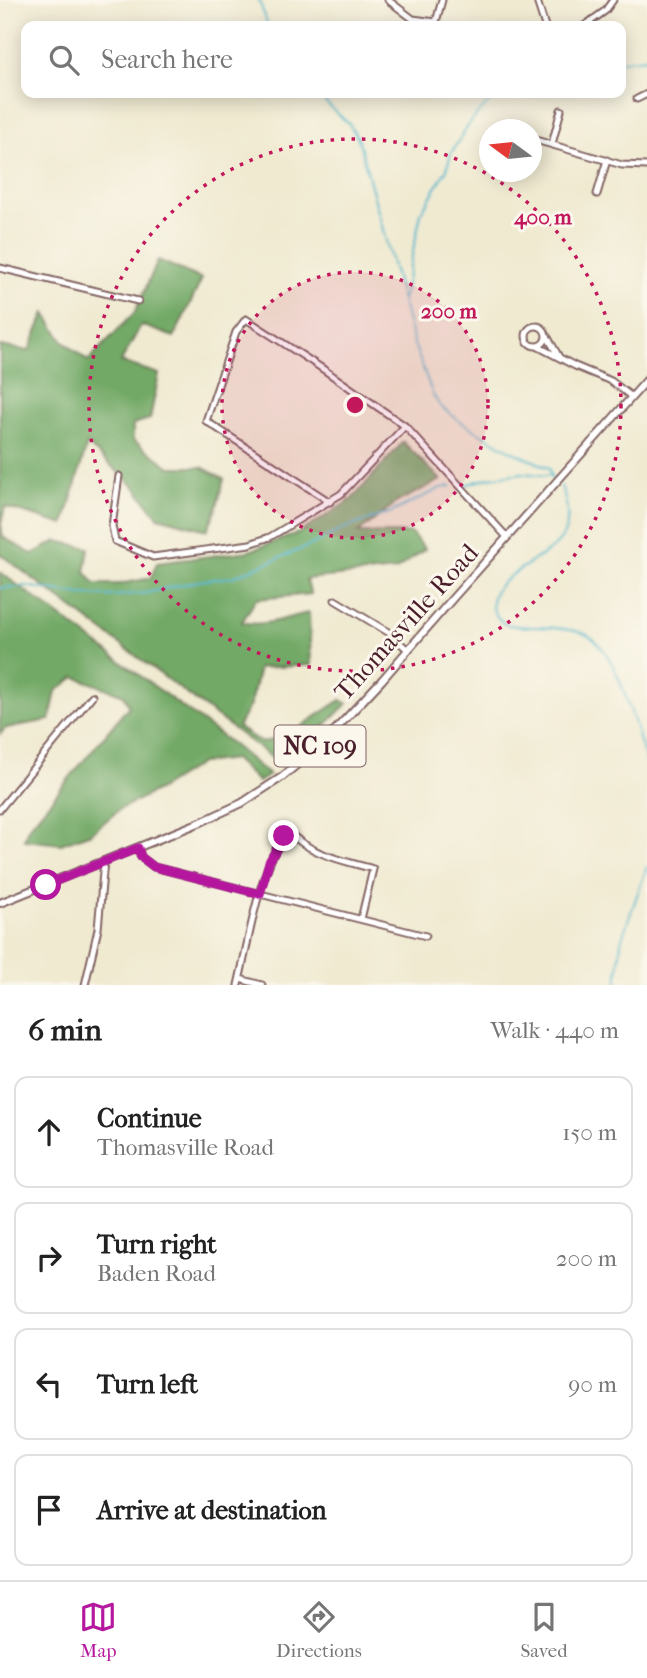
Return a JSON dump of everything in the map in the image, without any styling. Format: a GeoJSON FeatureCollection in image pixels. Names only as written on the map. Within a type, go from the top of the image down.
{"type":"FeatureCollection","features":[{"type":"Feature","properties":{"kind":"main road","name":"Thomasville Road"},"geometry":{"type":"LineString","coordinates":[[0,903],[242,803],[282,777],[322,744],[647,380]]}},
{"type":"Feature","properties":{"kind":"street"},"geometry":{"type":"LineString","coordinates":[[388,0],[413,19],[428,21]]}},
{"type":"Feature","properties":{"kind":"street"},"geometry":{"type":"LineString","coordinates":[[436,21],[442,0]]}},
{"type":"Feature","properties":{"kind":"street"},"geometry":{"type":"LineString","coordinates":[[591,21],[605,11],[613,0]]}},
{"type":"Feature","properties":{"kind":"street"},"geometry":{"type":"LineString","coordinates":[[537,1],[543,21]]}},
{"type":"Feature","properties":{"kind":"street"},"geometry":{"type":"LineString","coordinates":[[637,99],[647,94]]}},
{"type":"Feature","properties":{"kind":"street"},"geometry":{"type":"LineString","coordinates":[[552,144],[561,110]]}},
{"type":"Feature","properties":{"kind":"street"},"geometry":{"type":"LineString","coordinates":[[542,142],[630,166],[647,166]]}},
{"type":"Feature","properties":{"kind":"street"},"geometry":{"type":"LineString","coordinates":[[597,194],[607,160]]}},
{"type":"Feature","properties":{"kind":"street"},"geometry":{"type":"LineString","coordinates":[[0,268],[138,300]]}},
{"type":"Feature","properties":{"kind":"street"},"geometry":{"type":"LineString","coordinates":[[330,502],[206,421],[236,332],[246,319],[405,426],[506,537]]}},
{"type":"Feature","properties":{"kind":"street"},"geometry":{"type":"LineString","coordinates":[[559,357],[542,327],[529,328],[526,332],[527,341],[559,357],[611,381],[632,397]]}},
{"type":"Feature","properties":{"kind":"street"},"geometry":{"type":"LineString","coordinates":[[537,346],[543,344],[546,335]]}},
{"type":"Feature","properties":{"kind":"street"},"geometry":{"type":"LineString","coordinates":[[119,475],[112,526],[115,541],[153,557],[171,557],[250,544],[270,537],[330,502],[352,485],[405,426]]}},
{"type":"Feature","properties":{"kind":"street"},"geometry":{"type":"LineString","coordinates":[[335,600],[388,632],[408,650]]}},
{"type":"Feature","properties":{"kind":"street"},"geometry":{"type":"LineString","coordinates":[[0,808],[92,696]]}},
{"type":"Feature","properties":{"kind":"street"},"geometry":{"type":"LineString","coordinates":[[262,985],[239,982],[269,862],[287,830],[306,847],[320,854],[373,869],[361,919]]}},
{"type":"Feature","properties":{"kind":"street"},"geometry":{"type":"LineString","coordinates":[[138,848],[141,857],[154,867],[426,936]]}},
{"type":"Feature","properties":{"kind":"street"},"geometry":{"type":"LineString","coordinates":[[85,985],[98,929],[104,861]]}},
{"type":"Feature","properties":{"kind":"green space"},"geometry":{"type":"Polygon","coordinates":[[[158,260],[202,279],[174,337],[141,325],[121,362],[159,374],[150,419],[133,424],[133,440],[170,467],[202,467],[224,479],[216,510],[207,530],[158,517],[135,487],[87,444],[64,525],[5,507],[1,524],[3,537],[32,554],[57,541],[89,548],[85,572],[95,584],[120,584],[151,578],[157,563],[249,551],[299,533],[352,499],[403,442],[441,480],[397,502],[358,533],[411,533],[425,549],[396,570],[306,579],[311,594],[256,599],[242,622],[267,623],[309,613],[311,665],[259,668],[250,705],[238,727],[261,743],[288,735],[341,700],[347,704],[283,766],[0,554],[0,346],[29,351],[45,313],[63,341],[88,361],[135,312],[158,260]]]}},
{"type":"Feature","properties":{"kind":"green space"},"geometry":{"type":"Polygon","coordinates":[[[0,572],[231,743],[269,775],[258,782],[234,759],[201,763],[158,790],[120,809],[91,833],[61,844],[24,840],[28,828],[129,706],[124,695],[75,677],[56,691],[50,720],[6,728],[0,734],[0,572]]]}},
{"type":"Feature","properties":{"kind":"waterway"},"geometry":{"type":"LineString","coordinates":[[259,0],[266,21]]}},
{"type":"Feature","properties":{"kind":"waterway"},"geometry":{"type":"LineString","coordinates":[[626,60],[647,58]]}},
{"type":"Feature","properties":{"kind":"waterway"},"geometry":{"type":"LineString","coordinates":[[320,98],[349,124],[358,138],[414,344],[433,395],[440,406],[461,422],[509,450],[549,468],[552,479]]}},
{"type":"Feature","properties":{"kind":"waterway"},"geometry":{"type":"LineString","coordinates":[[403,299],[421,213],[447,169],[451,153],[471,121],[491,100],[498,98]]}},
{"type":"Feature","properties":{"kind":"waterway"},"geometry":{"type":"LineString","coordinates":[[465,485],[488,478],[522,473],[551,476]]}},
{"type":"Feature","properties":{"kind":"waterway"},"geometry":{"type":"LineString","coordinates":[[0,588],[26,586],[82,595],[111,596],[146,593],[198,581],[232,577],[451,486]]}},
{"type":"Feature","properties":{"kind":"waterway"},"geometry":{"type":"LineString","coordinates":[[561,486],[567,512],[561,539],[499,586],[493,598],[493,610],[504,624],[575,631],[597,642],[607,655],[624,691],[647,763]]}},
{"type":"Feature","properties":{"kind":"waterway"},"geometry":{"type":"LineString","coordinates":[[617,985],[621,941],[647,867]]}},
{"type":"Feature","properties":{"kind":"route"},"geometry":{"type":"LineString","coordinates":[[46,885],[138,848],[141,857],[154,867],[260,894],[269,862],[284,836]]}}]}
